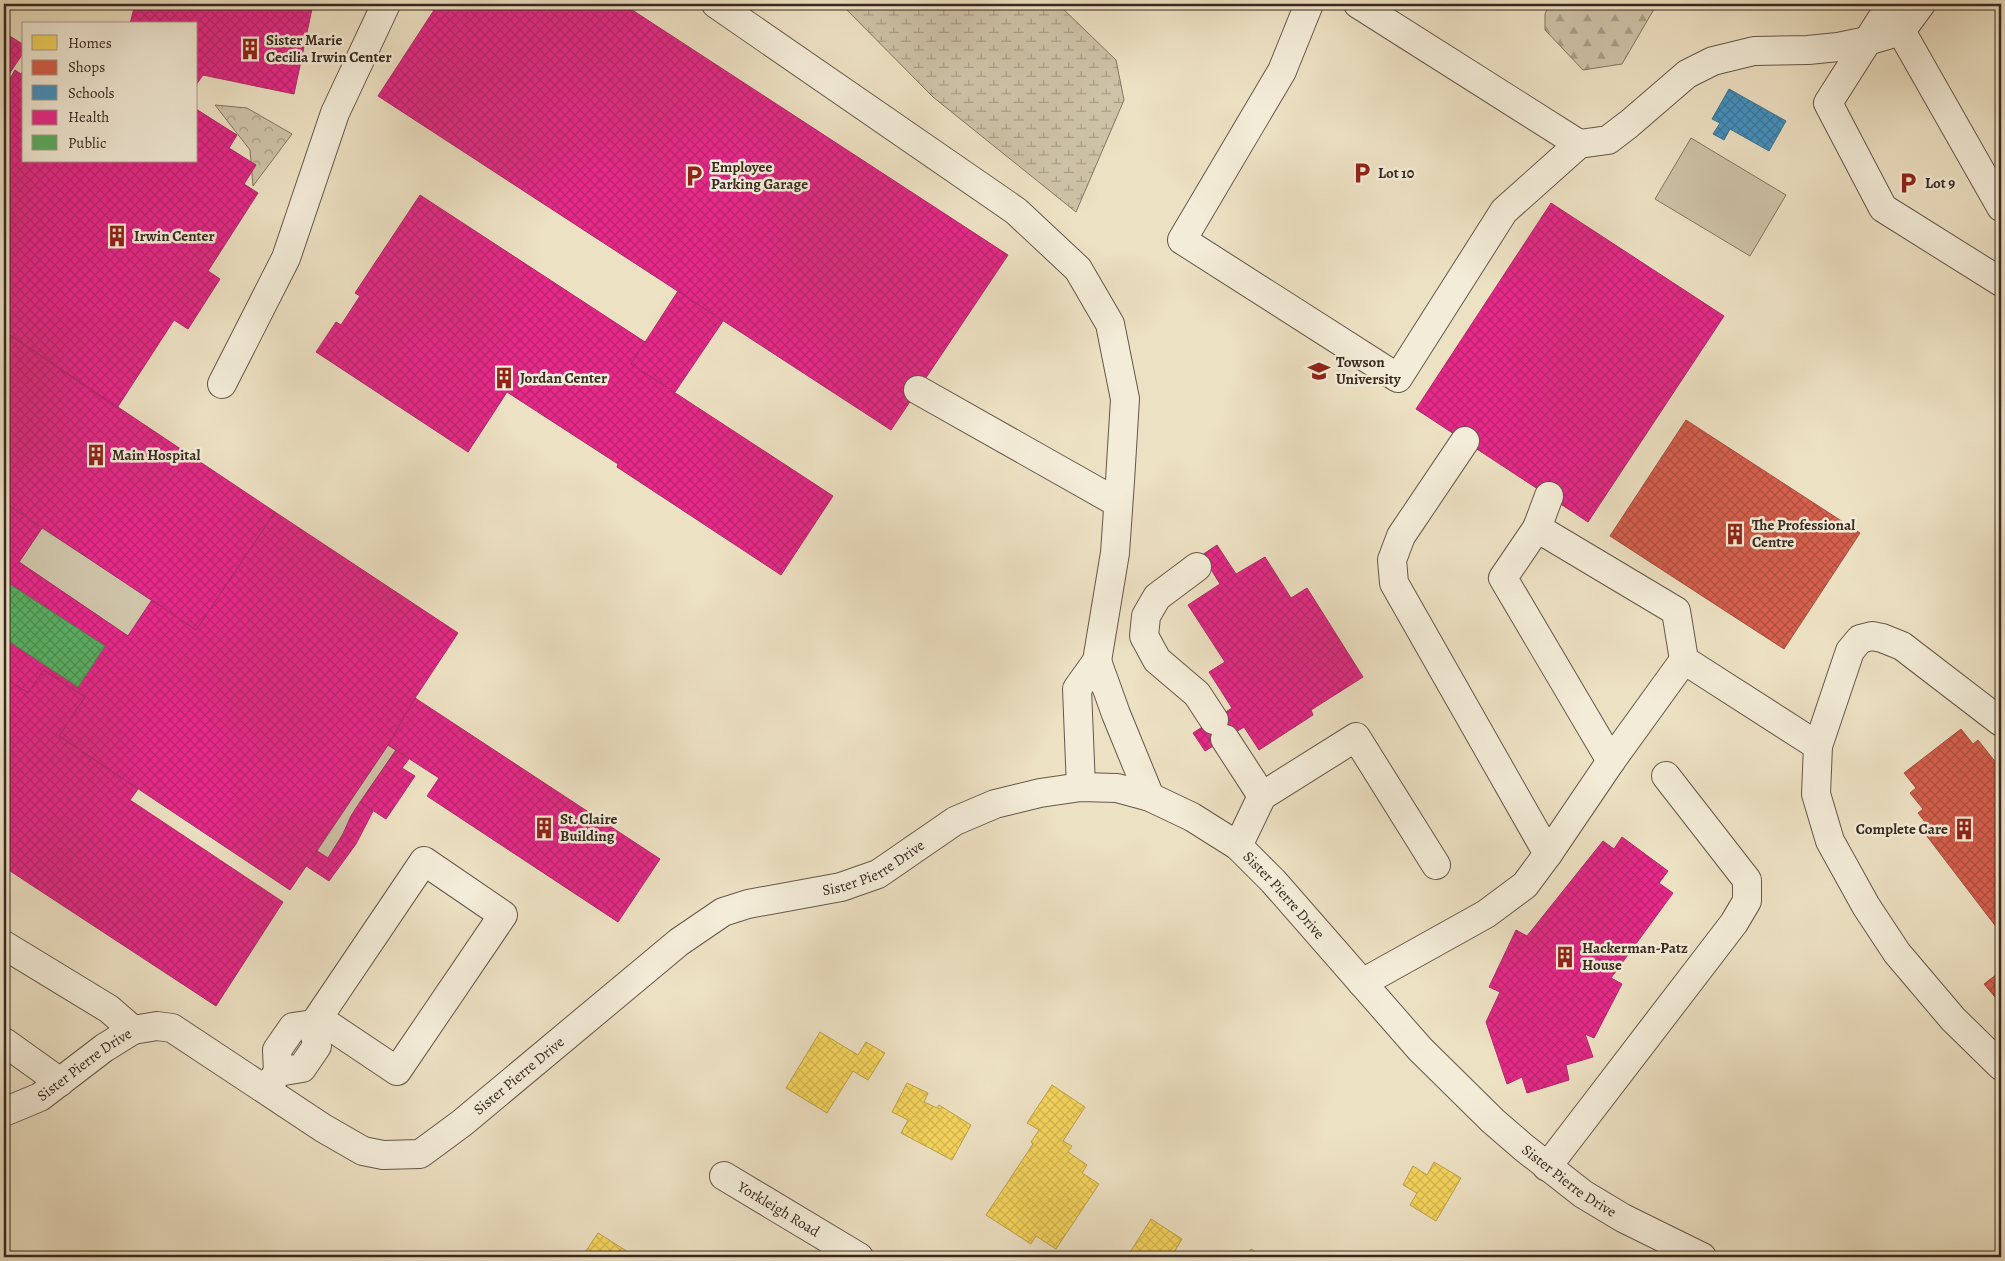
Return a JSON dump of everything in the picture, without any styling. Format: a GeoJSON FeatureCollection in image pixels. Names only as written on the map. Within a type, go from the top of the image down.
{"type":"FeatureCollection","features":[{"type":"Feature","properties":{"kind":"street"},"geometry":{"type":"LineString","coordinates":[[222,384],[286,258],[334,113],[386,4]]}},
{"type":"Feature","properties":{"kind":"street"},"geometry":{"type":"LineString","coordinates":[[716,4],[1016,211],[1078,268],[1110,324],[1125,399],[1115,553],[1098,661],[1116,714],[1150,797]]}},
{"type":"Feature","properties":{"kind":"street"},"geometry":{"type":"LineString","coordinates":[[1309,4],[1282,71],[1182,240],[1398,378],[1504,211],[1579,144],[1608,140],[1687,74],[1713,61],[1754,51],[1808,50],[1838,47],[1867,41],[1901,31],[1921,4]]}},
{"type":"Feature","properties":{"kind":"street"},"geometry":{"type":"LineString","coordinates":[[1358,4],[1579,144]]}},
{"type":"Feature","properties":{"kind":"street"},"geometry":{"type":"LineString","coordinates":[[1891,4],[1828,103],[1883,208],[2001,282]]}},
{"type":"Feature","properties":{"kind":"street"},"geometry":{"type":"LineString","coordinates":[[1901,31],[2001,207]]}},
{"type":"Feature","properties":{"kind":"street"},"geometry":{"type":"LineString","coordinates":[[918,390],[1118,503]]}},
{"type":"Feature","properties":{"kind":"street"},"geometry":{"type":"LineString","coordinates":[[1465,441],[1401,536],[1392,560],[1394,583],[1548,854]]}},
{"type":"Feature","properties":{"kind":"street"},"geometry":{"type":"LineString","coordinates":[[1549,496],[1537,528],[1503,578],[1611,761]]}},
{"type":"Feature","properties":{"kind":"street"},"geometry":{"type":"LineString","coordinates":[[1362,983],[1486,914],[1525,885],[1684,660],[1676,611],[1537,528]]}},
{"type":"Feature","properties":{"kind":"street"},"geometry":{"type":"LineString","coordinates":[[1197,567],[1157,597],[1146,616],[1144,636],[1157,660],[1197,694],[1262,796]]}},
{"type":"Feature","properties":{"kind":"street"},"geometry":{"type":"LineString","coordinates":[[2001,722],[1902,646],[1872,636],[1860,639],[1850,651],[1818,746],[1816,794],[1830,840],[1866,906],[1897,953],[1953,1019],[2001,1066]]}},
{"type":"Feature","properties":{"kind":"street"},"geometry":{"type":"LineString","coordinates":[[1684,660],[1818,746]]}},
{"type":"Feature","properties":{"kind":"street"},"geometry":{"type":"LineString","coordinates":[[1081,787],[1077,689],[1098,661]]}},
{"type":"Feature","properties":{"kind":"street"},"geometry":{"type":"LineString","coordinates":[[1238,846],[1262,796],[1356,737],[1436,865]]}},
{"type":"Feature","properties":{"kind":"street"},"geometry":{"type":"LineString","coordinates":[[1548,1167],[1734,923],[1748,901],[1747,880],[1666,776]]}},
{"type":"Feature","properties":{"kind":"street","name":"Sister Pierre Drive"},"geometry":{"type":"LineString","coordinates":[[4,1112],[40,1096],[104,1048],[133,1030],[157,1026],[172,1028],[272,1081],[323,1128],[363,1151],[383,1155],[420,1154],[462,1123],[679,942],[723,912],[748,904],[841,887],[878,874],[955,821],[995,804],[1040,793],[1081,787],[1117,788],[1150,797],[1192,817],[1238,846],[1272,881],[1420,1050],[1460,1090],[1516,1141],[1583,1194],[1623,1218],[1702,1257]]}},
{"type":"Feature","properties":{"kind":"street"},"geometry":{"type":"LineString","coordinates":[[272,1081],[302,1068],[317,1046],[316,1021],[424,861],[503,915],[398,1071],[316,1021]]}},
{"type":"Feature","properties":{"kind":"street"},"geometry":{"type":"LineString","coordinates":[[4,945],[109,1009],[133,1030]]}},
{"type":"Feature","properties":{"kind":"street"},"geometry":{"type":"LineString","coordinates":[[4,1042],[60,1082]]}},
{"type":"Feature","properties":{"kind":"street","name":"Yorkleigh Road"},"geometry":{"type":"LineString","coordinates":[[724,1176],[859,1257]]}},
{"type":"Feature","properties":{"kind":"green space"},"geometry":{"type":"Polygon","coordinates":[[[841,4],[1058,4],[1116,60],[1124,100],[1076,212],[933,97],[841,4]]]}},
{"type":"Feature","properties":{"kind":"green space"},"geometry":{"type":"Polygon","coordinates":[[[1549,4],[1657,4],[1622,64],[1583,70],[1545,30],[1545,14],[1549,4]]]}},
{"type":"Feature","properties":{"kind":"green space"},"geometry":{"type":"Polygon","coordinates":[[[215,105],[247,108],[292,134],[253,186],[250,150],[215,105]]]}},
{"type":"Feature","properties":{"kind":"green space"},"geometry":{"type":"Polygon","coordinates":[[[1691,138],[1786,195],[1750,256],[1655,199],[1691,138]]]}},
{"type":"Feature","properties":{"kind":"green space"},"geometry":{"type":"Polygon","coordinates":[[[42,528],[152,600],[128,636],[19,562],[42,528]]]}},
{"type":"Feature","properties":{"kind":"green space"},"geometry":{"type":"Polygon","coordinates":[[[388,745],[396,750],[351,816],[343,834],[328,858],[317,851],[388,745]]]}},
{"type":"Feature","properties":{"kind":"building: Homes"},"geometry":{"type":"Polygon","coordinates":[[[820,1032],[858,1055],[866,1042],[885,1053],[868,1080],[853,1071],[827,1113],[786,1088],[820,1032]]]}},
{"type":"Feature","properties":{"kind":"building: Homes"},"geometry":{"type":"Polygon","coordinates":[[[907,1083],[928,1093],[924,1102],[937,1108],[939,1105],[971,1125],[952,1160],[901,1133],[908,1120],[892,1112],[907,1083]]]}},
{"type":"Feature","properties":{"kind":"building: Homes"},"geometry":{"type":"Polygon","coordinates":[[[1052,1085],[1085,1107],[1063,1141],[1072,1146],[1068,1152],[1087,1165],[1082,1173],[1099,1184],[1056,1249],[1036,1236],[1031,1244],[986,1215],[1033,1144],[1031,1142],[1039,1130],[1027,1123],[1052,1085]]]}},
{"type":"Feature","properties":{"kind":"building: Homes"},"geometry":{"type":"Polygon","coordinates":[[[1434,1162],[1461,1178],[1436,1221],[1410,1205],[1417,1193],[1403,1185],[1413,1166],[1427,1175],[1434,1162]]]}},
{"type":"Feature","properties":{"kind":"building: Homes"},"geometry":{"type":"Polygon","coordinates":[[[1151,1219],[1182,1239],[1173,1254],[1178,1257],[1127,1257],[1151,1219]]]}},
{"type":"Feature","properties":{"kind":"building: Homes"},"geometry":{"type":"Polygon","coordinates":[[[598,1233],[636,1257],[582,1257],[598,1233]]]}},
{"type":"Feature","properties":{"kind":"building: Homes"},"geometry":{"type":"Polygon","coordinates":[[[1251,1249],[1265,1257],[1246,1257],[1251,1249]]]}},
{"type":"Feature","properties":{"kind":"building: Shops","name":"The Professional Centre"},"geometry":{"type":"Polygon","coordinates":[[[1686,420],[1860,533],[1784,649],[1610,536],[1686,420]]]}},
{"type":"Feature","properties":{"kind":"building: Shops","name":"Complete Care"},"geometry":{"type":"Polygon","coordinates":[[[1961,729],[1973,744],[1978,740],[2001,769],[2001,925],[1997,928],[1923,831],[1929,827],[1918,813],[1923,809],[1910,793],[1916,788],[1904,773],[1961,729]]]}},
{"type":"Feature","properties":{"kind":"building: Shops"},"geometry":{"type":"Polygon","coordinates":[[[2001,971],[2001,1002],[2000,1003],[1984,984],[2001,971]]]}},
{"type":"Feature","properties":{"kind":"building: Schools"},"geometry":{"type":"Polygon","coordinates":[[[1729,89],[1786,121],[1769,151],[1730,129],[1724,140],[1713,134],[1720,123],[1712,119],[1729,89]]]}},
{"type":"Feature","properties":{"kind":"building: Health","name":"Sister Marie Cecilia Irwin Center"},"geometry":{"type":"Polygon","coordinates":[[[135,4],[313,4],[294,94],[203,75],[198,82],[198,22],[130,22],[135,4]]]}},
{"type":"Feature","properties":{"kind":"building: Health","name":"Employee Parking Garage"},"geometry":{"type":"Polygon","coordinates":[[[438,4],[623,4],[1008,255],[891,430],[378,96],[438,4]]]}},
{"type":"Feature","properties":{"kind":"building: Health"},"geometry":{"type":"Polygon","coordinates":[[[5,33],[22,44],[22,55],[7,77],[4,74],[5,33]]]}},
{"type":"Feature","properties":{"kind":"building: Health","name":"Irwin Center"},"geometry":{"type":"Polygon","coordinates":[[[15,70],[21,74],[22,72],[22,162],[198,162],[198,110],[237,135],[229,148],[256,165],[244,184],[258,193],[208,271],[220,279],[188,329],[174,320],[117,408],[4,331],[4,89],[15,70]]]}},
{"type":"Feature","properties":{"kind":"building: Health","name":"Jordan Center"},"geometry":{"type":"Polygon","coordinates":[[[420,195],[645,342],[631,364],[833,496],[781,575],[617,467],[618,464],[507,392],[468,452],[316,352],[336,322],[341,325],[360,296],[355,293],[420,195]]]}},
{"type":"Feature","properties":{"kind":"building: Health"},"geometry":{"type":"Polygon","coordinates":[[[1551,203],[1724,316],[1588,522],[1416,409],[1551,203]]]}},
{"type":"Feature","properties":{"kind":"building: Health"},"geometry":{"type":"Polygon","coordinates":[[[678,291],[723,321],[675,392],[631,364],[678,291]]]}},
{"type":"Feature","properties":{"kind":"building: Health","name":"Main Hospital"},"geometry":{"type":"Polygon","coordinates":[[[4,331],[275,512],[196,630],[4,502],[4,331]]]}},
{"type":"Feature","properties":{"kind":"building: Health"},"geometry":{"type":"Polygon","coordinates":[[[4,502],[42,528],[19,562],[128,636],[152,600],[196,630],[275,512],[458,633],[415,698],[388,745],[290,890],[59,736],[85,697],[44,670],[28,693],[4,677],[4,638],[78,687],[105,646],[11,585],[4,596],[4,502]]]}},
{"type":"Feature","properties":{"kind":"building: Health"},"geometry":{"type":"Polygon","coordinates":[[[1217,545],[1236,574],[1265,557],[1291,598],[1307,588],[1363,677],[1311,710],[1313,715],[1259,750],[1244,727],[1205,751],[1193,733],[1232,708],[1209,672],[1225,662],[1188,605],[1220,584],[1202,555],[1217,545]]]}},
{"type":"Feature","properties":{"kind":"building: Health"},"geometry":{"type":"Polygon","coordinates":[[[44,670],[85,697],[59,736],[138,789],[130,800],[283,902],[216,1006],[4,867],[4,677],[28,693],[44,670]]]}},
{"type":"Feature","properties":{"kind":"building: Health","name":"St. Claire Building"},"geometry":{"type":"Polygon","coordinates":[[[415,698],[660,859],[618,922],[427,796],[439,778],[388,745],[415,698]]]}},
{"type":"Feature","properties":{"kind":"building: Health"},"geometry":{"type":"Polygon","coordinates":[[[396,750],[409,759],[402,768],[415,776],[386,819],[360,802],[396,750]]]}},
{"type":"Feature","properties":{"kind":"building: Health"},"geometry":{"type":"Polygon","coordinates":[[[360,802],[373,811],[356,844],[329,881],[306,866],[317,851],[328,858],[360,802]]]}},
{"type":"Feature","properties":{"kind":"building: Health","name":"Hackerman-Patz House"},"geometry":{"type":"Polygon","coordinates":[[[1622,837],[1668,871],[1659,883],[1673,893],[1611,978],[1622,984],[1594,1038],[1585,1034],[1593,1057],[1566,1065],[1569,1080],[1527,1093],[1522,1077],[1507,1084],[1486,1022],[1500,992],[1489,987],[1516,930],[1527,936],[1603,841],[1614,849],[1622,837]]]}},
{"type":"Feature","properties":{"kind":"building: Public"},"geometry":{"type":"Polygon","coordinates":[[[11,585],[105,646],[78,687],[4,638],[4,596],[11,585]]]}},
{"type":"Feature","properties":{"kind":"place","name":"Sister Marie Cecilia Irwin Center"},"geometry":{"type":"Point","coordinates":[250,49]}},
{"type":"Feature","properties":{"kind":"place","name":"Lot 10"},"geometry":{"type":"Point","coordinates":[1362,173]}},
{"type":"Feature","properties":{"kind":"place","name":"Employee Parking Garage"},"geometry":{"type":"Point","coordinates":[694,176]}},
{"type":"Feature","properties":{"kind":"place","name":"Lot 9"},"geometry":{"type":"Point","coordinates":[1908,183]}},
{"type":"Feature","properties":{"kind":"place","name":"Irwin Center"},"geometry":{"type":"Point","coordinates":[117,236]}},
{"type":"Feature","properties":{"kind":"place","name":"Towson University"},"geometry":{"type":"Point","coordinates":[1319,371]}},
{"type":"Feature","properties":{"kind":"place","name":"Jordan Center"},"geometry":{"type":"Point","coordinates":[504,378]}},
{"type":"Feature","properties":{"kind":"place","name":"Main Hospital"},"geometry":{"type":"Point","coordinates":[96,455]}},
{"type":"Feature","properties":{"kind":"place","name":"The Professional Centre"},"geometry":{"type":"Point","coordinates":[1735,534]}},
{"type":"Feature","properties":{"kind":"place","name":"St. Claire Building"},"geometry":{"type":"Point","coordinates":[544,828]}},
{"type":"Feature","properties":{"kind":"place","name":"Complete Care"},"geometry":{"type":"Point","coordinates":[1964,829]}},
{"type":"Feature","properties":{"kind":"place","name":"Hackerman-Patz House"},"geometry":{"type":"Point","coordinates":[1565,957]}}]}
